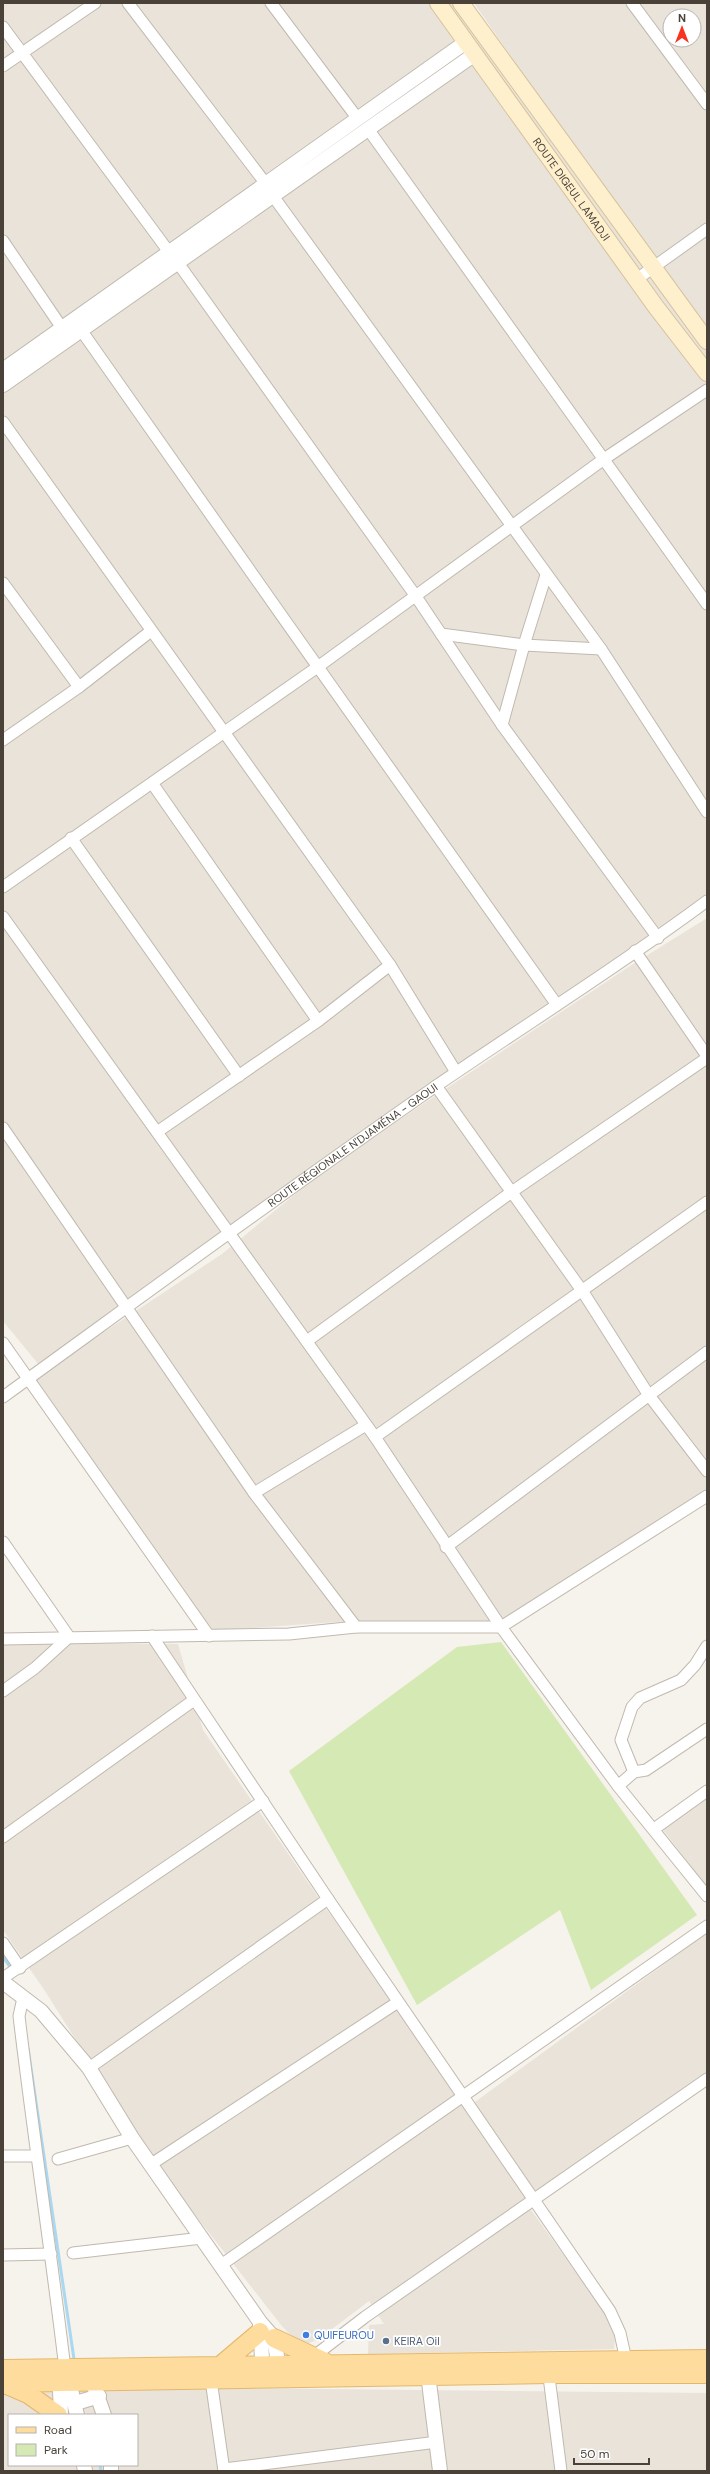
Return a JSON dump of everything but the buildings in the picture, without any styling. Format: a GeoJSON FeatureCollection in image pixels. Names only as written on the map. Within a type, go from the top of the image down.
{"type":"FeatureCollection","features":[{"type":"Feature","properties":{"kind":"main road","name":"ROUTE DIGEUL LAMADJI"},"geometry":{"type":"LineString","coordinates":[[438,3],[637,279],[707,373]]}},
{"type":"Feature","properties":{"kind":"main road","name":"ROUTE DIGEUL LAMADJI"},"geometry":{"type":"LineString","coordinates":[[461,3],[652,268],[707,341]]}},
{"type":"Feature","properties":{"kind":"main road"},"geometry":{"type":"LineString","coordinates":[[221,2365],[265,2331],[329,2364]]}},
{"type":"Feature","properties":{"kind":"main road"},"geometry":{"type":"LineString","coordinates":[[547,2367],[626,2360],[707,2359]]}},
{"type":"Feature","properties":{"kind":"main road"},"geometry":{"type":"LineString","coordinates":[[280,2372],[329,2364],[428,2369]]}},
{"type":"Feature","properties":{"kind":"main road"},"geometry":{"type":"LineString","coordinates":[[3,2383],[221,2365],[262,2372]]}},
{"type":"Feature","properties":{"kind":"main road"},"geometry":{"type":"LineString","coordinates":[[3,2369],[66,2377],[95,2389],[211,2380],[262,2372],[547,2367],[707,2374]]}},
{"type":"Feature","properties":{"kind":"main road"},"geometry":{"type":"LineString","coordinates":[[3,2383],[28,2394],[57,2414]]}},
{"type":"Feature","properties":{"kind":"street"},"geometry":{"type":"LineString","coordinates":[[3,66],[95,3]]}},
{"type":"Feature","properties":{"kind":"street"},"geometry":{"type":"LineString","coordinates":[[128,3],[269,190],[601,649],[707,812]]}},
{"type":"Feature","properties":{"kind":"street"},"geometry":{"type":"LineString","coordinates":[[271,3],[358,119]]}},
{"type":"Feature","properties":{"kind":"street"},"geometry":{"type":"LineString","coordinates":[[632,3],[707,104]]}},
{"type":"Feature","properties":{"kind":"street"},"geometry":{"type":"LineString","coordinates":[[3,27],[173,257],[415,595],[502,725],[658,938]]}},
{"type":"Feature","properties":{"kind":"street"},"geometry":{"type":"LineString","coordinates":[[269,190],[358,119],[471,48]]}},
{"type":"Feature","properties":{"kind":"street"},"geometry":{"type":"LineString","coordinates":[[3,370],[62,328],[173,257],[269,190],[368,129],[471,48]]}},
{"type":"Feature","properties":{"kind":"street"},"geometry":{"type":"LineString","coordinates":[[368,129],[707,604]]}},
{"type":"Feature","properties":{"kind":"street"},"geometry":{"type":"LineString","coordinates":[[637,279],[707,229]]}},
{"type":"Feature","properties":{"kind":"street"},"geometry":{"type":"LineString","coordinates":[[3,241],[62,328]]}},
{"type":"Feature","properties":{"kind":"street"},"geometry":{"type":"LineString","coordinates":[[3,385],[82,330],[173,257]]}},
{"type":"Feature","properties":{"kind":"street"},"geometry":{"type":"LineString","coordinates":[[82,330],[242,562],[319,666],[557,1005]]}},
{"type":"Feature","properties":{"kind":"street"},"geometry":{"type":"LineString","coordinates":[[3,887],[319,666],[604,459],[707,390]]}},
{"type":"Feature","properties":{"kind":"street"},"geometry":{"type":"LineString","coordinates":[[3,422],[390,965],[456,1072]]}},
{"type":"Feature","properties":{"kind":"street"},"geometry":{"type":"LineString","coordinates":[[502,725],[524,645],[546,575]]}},
{"type":"Feature","properties":{"kind":"street"},"geometry":{"type":"LineString","coordinates":[[3,582],[80,687]]}},
{"type":"Feature","properties":{"kind":"street"},"geometry":{"type":"LineString","coordinates":[[3,740],[80,687],[151,631]]}},
{"type":"Feature","properties":{"kind":"street"},"geometry":{"type":"LineString","coordinates":[[441,634],[524,645],[601,649]]}},
{"type":"Feature","properties":{"kind":"street"},"geometry":{"type":"LineString","coordinates":[[152,783],[318,1021]]}},
{"type":"Feature","properties":{"kind":"street"},"geometry":{"type":"LineString","coordinates":[[71,838],[239,1076]]}},
{"type":"Feature","properties":{"kind":"street","name":"ROUTE RÉGIONALE N'DJAMÉNA - GAOUI"},"geometry":{"type":"LineString","coordinates":[[3,1397],[228,1233],[436,1086],[635,951],[658,938],[707,901]]}},
{"type":"Feature","properties":{"kind":"street"},"geometry":{"type":"LineString","coordinates":[[3,917],[375,1437],[446,1547],[501,1627],[618,1786],[707,1896]]}},
{"type":"Feature","properties":{"kind":"street"},"geometry":{"type":"LineString","coordinates":[[307,1341],[513,1191],[706,1055],[635,951]]}},
{"type":"Feature","properties":{"kind":"street"},"geometry":{"type":"LineString","coordinates":[[157,1132],[318,1021],[390,965]]}},
{"type":"Feature","properties":{"kind":"street"},"geometry":{"type":"LineString","coordinates":[[436,1086],[513,1191],[584,1292],[648,1394],[707,1471]]}},
{"type":"Feature","properties":{"kind":"street"},"geometry":{"type":"LineString","coordinates":[[3,1128],[125,1308],[254,1493],[356,1627]]}},
{"type":"Feature","properties":{"kind":"street"},"geometry":{"type":"LineString","coordinates":[[375,1437],[584,1292],[707,1202]]}},
{"type":"Feature","properties":{"kind":"street"},"geometry":{"type":"LineString","coordinates":[[3,1343],[210,1636]]}},
{"type":"Feature","properties":{"kind":"street"},"geometry":{"type":"LineString","coordinates":[[446,1547],[648,1394],[707,1352]]}},
{"type":"Feature","properties":{"kind":"street"},"geometry":{"type":"LineString","coordinates":[[254,1493],[366,1425]]}},
{"type":"Feature","properties":{"kind":"street"},"geometry":{"type":"LineString","coordinates":[[3,1639],[289,1634],[356,1627],[501,1627],[707,1496]]}},
{"type":"Feature","properties":{"kind":"street"},"geometry":{"type":"LineString","coordinates":[[3,1542],[69,1637]]}},
{"type":"Feature","properties":{"kind":"street"},"geometry":{"type":"LineString","coordinates":[[152,1636],[328,1899],[613,2316],[620,2333],[626,2360]]}},
{"type":"Feature","properties":{"kind":"street"},"geometry":{"type":"LineString","coordinates":[[3,1691],[35,1668],[69,1637]]}},
{"type":"Feature","properties":{"kind":"street"},"geometry":{"type":"LineString","coordinates":[[634,1772],[621,1740],[632,1707],[640,1698],[680,1680],[695,1665],[707,1646]]}},
{"type":"Feature","properties":{"kind":"street"},"geometry":{"type":"LineString","coordinates":[[3,1837],[194,1700]]}},
{"type":"Feature","properties":{"kind":"street"},"geometry":{"type":"LineString","coordinates":[[618,1786],[634,1772],[646,1770],[707,1729]]}},
{"type":"Feature","properties":{"kind":"street"},"geometry":{"type":"LineString","coordinates":[[654,1829],[707,1791]]}},
{"type":"Feature","properties":{"kind":"street"},"geometry":{"type":"LineString","coordinates":[[3,1978],[20,1968],[263,1801]]}},
{"type":"Feature","properties":{"kind":"street"},"geometry":{"type":"LineString","coordinates":[[90,2068],[328,1899]]}},
{"type":"Feature","properties":{"kind":"street"},"geometry":{"type":"LineString","coordinates":[[221,2265],[707,1926]]}},
{"type":"Feature","properties":{"kind":"street"},"geometry":{"type":"LineString","coordinates":[[3,1943],[20,1968]]}},
{"type":"Feature","properties":{"kind":"street"},"geometry":{"type":"LineString","coordinates":[[3,1982],[41,2011],[90,2068],[132,2138],[221,2265],[265,2331],[280,2372]]}},
{"type":"Feature","properties":{"kind":"street"},"geometry":{"type":"LineString","coordinates":[[22,1998],[19,2016],[36,2156],[51,2254],[66,2377],[76,2409],[95,2389],[104,2414]]}},
{"type":"Feature","properties":{"kind":"street"},"geometry":{"type":"LineString","coordinates":[[150,2165],[398,2002]]}},
{"type":"Feature","properties":{"kind":"street"},"geometry":{"type":"LineString","coordinates":[[313,2356],[365,2317],[707,2079]]}},
{"type":"Feature","properties":{"kind":"street"},"geometry":{"type":"LineString","coordinates":[[58,2159],[132,2138]]}},
{"type":"Feature","properties":{"kind":"street"},"geometry":{"type":"LineString","coordinates":[[3,2156],[36,2156]]}},
{"type":"Feature","properties":{"kind":"street"},"geometry":{"type":"LineString","coordinates":[[73,2253],[202,2238]]}},
{"type":"Feature","properties":{"kind":"street"},"geometry":{"type":"LineString","coordinates":[[3,2255],[51,2254]]}},
{"type":"Feature","properties":{"kind":"street"},"geometry":{"type":"LineString","coordinates":[[262,2372],[265,2331]]}},
{"type":"Feature","properties":{"kind":"street"},"geometry":{"type":"LineString","coordinates":[[547,2367],[562,2471]]}},
{"type":"Feature","properties":{"kind":"street"},"geometry":{"type":"LineString","coordinates":[[428,2369],[440,2471]]}},
{"type":"Feature","properties":{"kind":"street"},"geometry":{"type":"LineString","coordinates":[[61,2414],[66,2377]]}},
{"type":"Feature","properties":{"kind":"street"},"geometry":{"type":"LineString","coordinates":[[211,2380],[224,2470],[437,2442]]}},
{"type":"Feature","properties":{"kind":"shaded area"},"geometry":{"type":"Polygon","coordinates":[[[3,3],[471,3],[653,260],[474,3],[707,3],[707,903],[225,1234],[44,1371],[3,1321],[3,3]]]}},
{"type":"Feature","properties":{"kind":"shaded area"},"geometry":{"type":"Polygon","coordinates":[[[707,918],[707,1498],[502,1624],[351,1621],[209,1631],[33,1379],[222,1254],[304,1187],[387,1128],[630,966],[707,918]]]}},
{"type":"Feature","properties":{"kind":"shaded area"},"geometry":{"type":"Polygon","coordinates":[[[28,1643],[178,1644],[203,1730],[327,1910],[468,2107],[707,1933],[707,2077],[526,2203],[616,2328],[614,2349],[368,2354],[369,2325],[384,2324],[369,2301],[319,2339],[307,2344],[297,2342],[281,2325],[150,2157],[45,1991],[3,1930],[3,1645],[28,1643]]]}},
{"type":"Feature","properties":{"kind":"shaded area"},"geometry":{"type":"Polygon","coordinates":[[[707,1793],[707,1886],[660,1826],[707,1793]]]}},
{"type":"Feature","properties":{"kind":"shaded area"},"geometry":{"type":"Polygon","coordinates":[[[41,2386],[707,2393],[707,2471],[88,2471],[87,2466],[138,2466],[138,2414],[8,2414],[8,2466],[86,2466],[87,2471],[3,2471],[3,2387],[41,2386]]]}},
{"type":"Feature","properties":{"kind":"green space"},"geometry":{"type":"Polygon","coordinates":[[[501,1642],[697,1915],[591,1990],[560,1910],[417,2005],[289,1771],[457,1647],[501,1642]]]}},
{"type":"Feature","properties":{"kind":"waterway"},"geometry":{"type":"LineString","coordinates":[[3,1957],[11,1968]]}},
{"type":"Feature","properties":{"kind":"waterway"},"geometry":{"type":"LineString","coordinates":[[28,2048],[74,2359]]}},
{"type":"Feature","properties":{"kind":"waterway"},"geometry":{"type":"LineString","coordinates":[[100,2466],[101,2471]]}},
{"type":"Feature","properties":{"kind":"place","name":"QUIFEUROU"},"geometry":{"type":"Point","coordinates":[306,2335]}},
{"type":"Feature","properties":{"kind":"place","name":"KEIRA Oil"},"geometry":{"type":"Point","coordinates":[386,2341]}}]}
